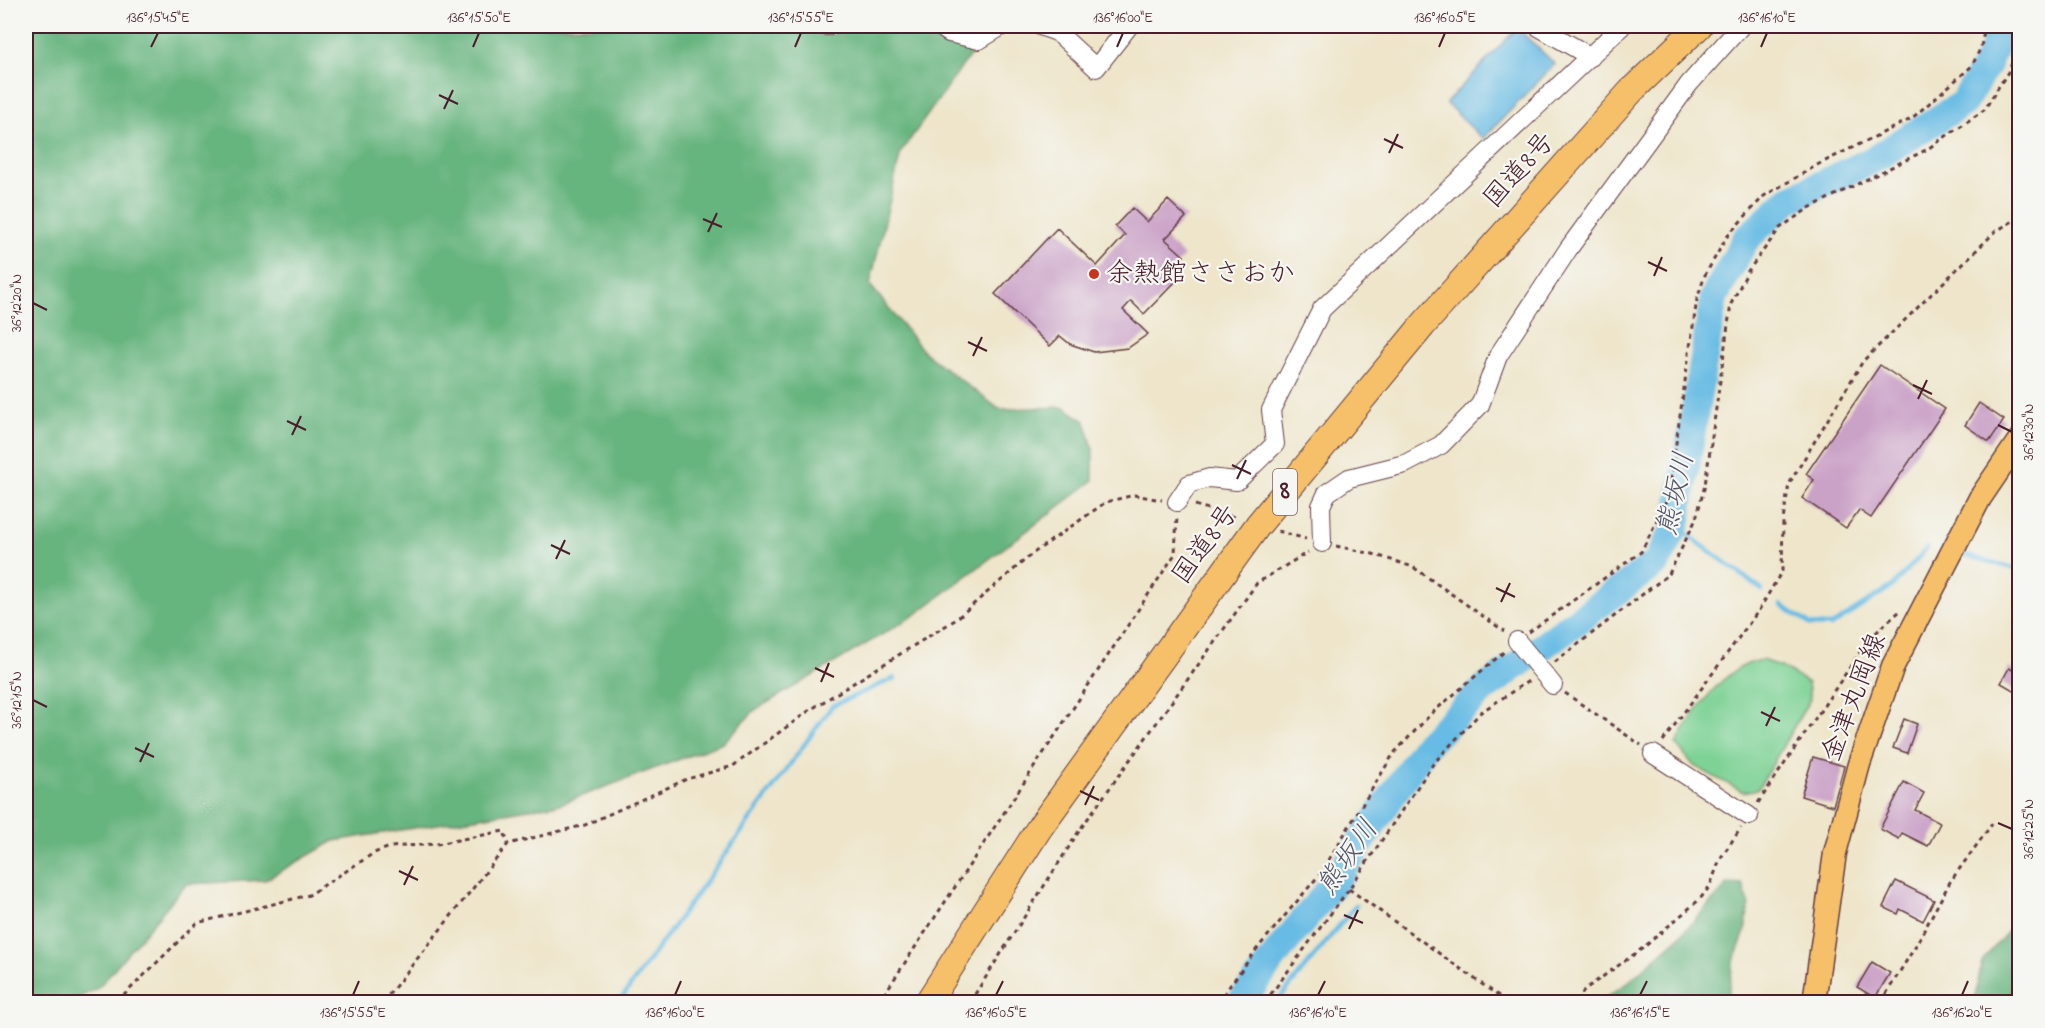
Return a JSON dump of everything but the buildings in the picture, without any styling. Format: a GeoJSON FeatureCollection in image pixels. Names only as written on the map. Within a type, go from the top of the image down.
{"type":"FeatureCollection","features":[{"type":"Feature","properties":{"kind":"highway","name":"国道8号"},"geometry":{"type":"LineString","coordinates":[[928,1002],[1040,827],[1258,525],[1423,325],[1634,89],[1699,26]]}},
{"type":"Feature","properties":{"kind":"main road","name":"金津丸岡線"},"geometry":{"type":"LineString","coordinates":[[1814,1002],[1835,853],[1859,764],[1893,666],[1980,498],[2019,439]]}},
{"type":"Feature","properties":{"kind":"street"},"geometry":{"type":"LineString","coordinates":[[825,26],[832,26]]}},
{"type":"Feature","properties":{"kind":"street"},"geometry":{"type":"LineString","coordinates":[[939,26],[949,33],[979,40],[1002,26]]}},
{"type":"Feature","properties":{"kind":"street"},"geometry":{"type":"LineString","coordinates":[[1040,26],[1057,32],[1096,68],[1130,26]]}},
{"type":"Feature","properties":{"kind":"street"},"geometry":{"type":"LineString","coordinates":[[1537,26],[1591,57]]}},
{"type":"Feature","properties":{"kind":"street"},"geometry":{"type":"LineString","coordinates":[[1177,502],[1189,484],[1209,478],[1237,481],[1275,444],[1271,410],[1322,309],[1622,26]]}},
{"type":"Feature","properties":{"kind":"street"},"geometry":{"type":"LineString","coordinates":[[1322,543],[1321,506],[1327,493],[1349,478],[1405,464],[1442,445],[1480,405],[1498,356],[1569,248],[1689,84],[1741,26]]}},
{"type":"Feature","properties":{"kind":"street"},"geometry":{"type":"LineString","coordinates":[[1517,640],[1547,679]]}},
{"type":"Feature","properties":{"kind":"street"},"geometry":{"type":"LineString","coordinates":[[1653,754],[1749,816]]}},
{"type":"Feature","properties":{"kind":"path"},"geometry":{"type":"LineString","coordinates":[[1218,1002],[1256,950],[1320,874],[1394,753],[1432,713],[1517,640],[1641,552],[1668,498],[1697,299],[1706,275],[1728,235],[1764,196],[1819,164],[1911,118],[1945,92],[1972,66],[1981,47],[1985,26]]}},
{"type":"Feature","properties":{"kind":"path"},"geometry":{"type":"LineString","coordinates":[[1265,1002],[1349,889],[1433,764],[1481,712],[1547,679],[1669,574],[1696,519],[1705,484],[1731,304],[1748,270],[1780,228],[1809,208],[1926,150],[1983,110],[2008,72],[2019,46]]}},
{"type":"Feature","properties":{"kind":"path"},"geometry":{"type":"LineString","coordinates":[[1547,679],[1653,754],[1759,610],[1782,571],[1783,520],[1789,484],[1863,361],[1996,231],[2019,217]]}},
{"type":"Feature","properties":{"kind":"path"},"geometry":{"type":"LineString","coordinates":[[383,1002],[508,844],[585,825],[687,779],[733,766],[810,710],[955,620],[1032,554],[1106,502],[1134,495],[1202,507],[1258,525],[1322,543],[1373,554],[1413,567],[1517,640]]}},
{"type":"Feature","properties":{"kind":"path"},"geometry":{"type":"LineString","coordinates":[[879,1002],[1175,554],[1177,502]]}},
{"type":"Feature","properties":{"kind":"path"},"geometry":{"type":"LineString","coordinates":[[970,1002],[1081,828],[1257,583],[1322,543]]}},
{"type":"Feature","properties":{"kind":"path"},"geometry":{"type":"LineString","coordinates":[[1578,1002],[1584,990],[1643,948],[1700,899],[1710,886],[1720,859],[1869,639],[1906,606]]}},
{"type":"Feature","properties":{"kind":"path"},"geometry":{"type":"LineString","coordinates":[[1881,1002],[1916,947],[1950,882],[1992,824]]}},
{"type":"Feature","properties":{"kind":"path"},"geometry":{"type":"LineString","coordinates":[[117,1002],[196,924],[309,895],[374,853],[390,847],[437,844],[504,831],[508,844]]}},
{"type":"Feature","properties":{"kind":"path"},"geometry":{"type":"LineString","coordinates":[[1349,889],[1507,1002]]}},
{"type":"Feature","properties":{"kind":"green space"},"geometry":{"type":"Polygon","coordinates":[[[26,26],[991,26],[901,152],[870,285],[925,353],[999,409],[1064,407],[1085,421],[1093,448],[1093,481],[915,615],[755,710],[723,743],[560,804],[334,841],[265,880],[186,884],[98,988],[71,1002],[26,1002],[26,26]]]}},
{"type":"Feature","properties":{"kind":"green space"},"geometry":{"type":"Polygon","coordinates":[[[1762,660],[1781,667],[1808,683],[1810,699],[1758,789],[1743,792],[1694,766],[1676,744],[1701,705],[1722,681],[1748,664],[1762,660]]]}},
{"type":"Feature","properties":{"kind":"green space"},"geometry":{"type":"Polygon","coordinates":[[[1728,884],[1743,885],[1749,904],[1745,932],[1733,963],[1727,1002],[1600,1002],[1628,982],[1678,938],[1728,884]]]}},
{"type":"Feature","properties":{"kind":"green space"},"geometry":{"type":"Polygon","coordinates":[[[2019,923],[2019,1002],[1974,1002],[1982,961],[2010,929],[2019,923]]]}},
{"type":"Feature","properties":{"kind":"water"},"geometry":{"type":"Polygon","coordinates":[[[1517,28],[1555,64],[1483,139],[1446,103],[1517,28]]]}},
{"type":"Feature","properties":{"kind":"waterway","name":"熊坂川"},"geometry":{"type":"LineString","coordinates":[[1241,1002],[1284,944],[1334,883],[1426,745],[1483,690],[1657,562],[1676,526],[1714,297],[1746,239],[1788,200],[1873,160],[1963,103],[1986,66],[2003,26]]}},
{"type":"Feature","properties":{"kind":"waterway"},"geometry":{"type":"LineString","coordinates":[[1676,526],[1762,590]]}},
{"type":"Feature","properties":{"kind":"waterway"},"geometry":{"type":"LineString","coordinates":[[1781,605],[1811,625],[1831,626],[1894,585],[1927,548]]}},
{"type":"Feature","properties":{"kind":"waterway"},"geometry":{"type":"LineString","coordinates":[[1961,554],[2020,570]]}},
{"type":"Feature","properties":{"kind":"waterway"},"geometry":{"type":"LineString","coordinates":[[619,1002],[832,706],[895,678]]}},
{"type":"Feature","properties":{"kind":"waterway"},"geometry":{"type":"LineString","coordinates":[[1277,1002],[1356,905]]}},
{"type":"Feature","properties":{"kind":"place","name":"余熱館ささおか"},"geometry":{"type":"Point","coordinates":[1094,274]}}]}
